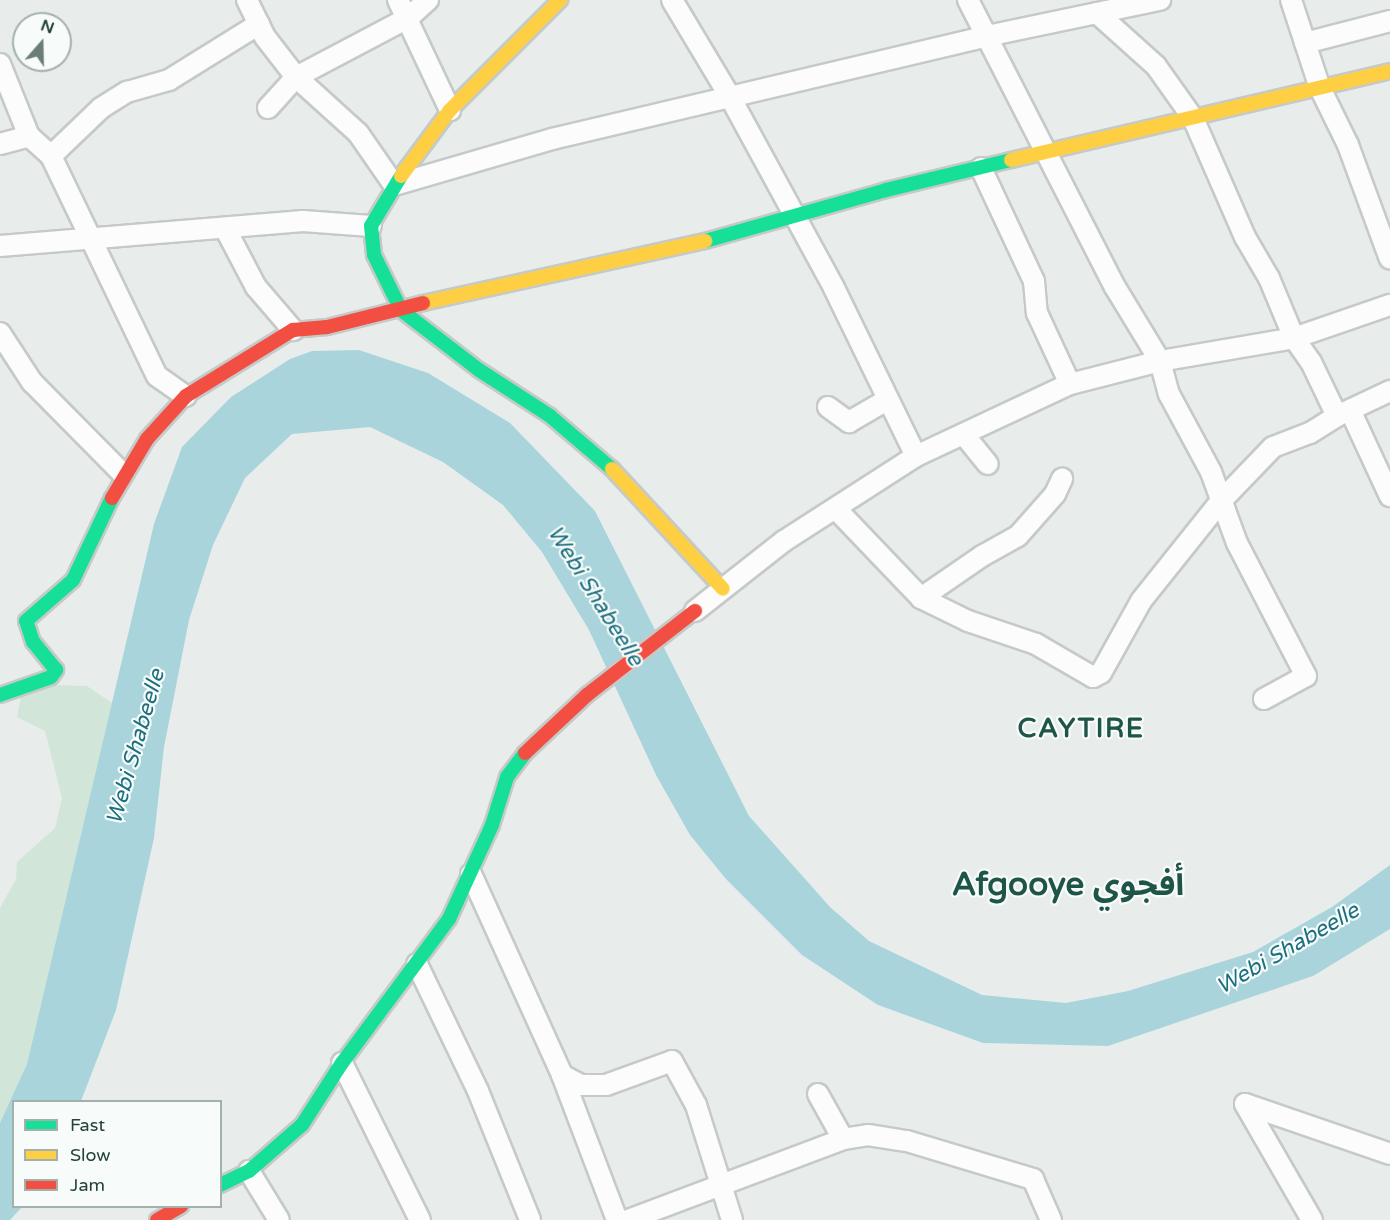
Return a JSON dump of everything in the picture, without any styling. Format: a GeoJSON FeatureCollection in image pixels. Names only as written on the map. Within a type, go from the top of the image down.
{"type":"FeatureCollection","features":[{"type":"Feature","properties":{"kind":"street"},"geometry":{"type":"LineString","coordinates":[[247,0],[259,24],[296,77],[358,133],[394,185]]}},
{"type":"Feature","properties":{"kind":"street"},"geometry":{"type":"LineString","coordinates":[[398,0],[450,110]]}},
{"type":"Feature","properties":{"kind":"street"},"geometry":{"type":"LineString","coordinates":[[268,108],[296,77],[408,18],[428,0]]}},
{"type":"Feature","properties":{"kind":"street"},"geometry":{"type":"LineString","coordinates":[[560,0],[450,110],[394,185],[371,226],[374,255],[401,310],[479,370],[549,416],[618,475],[723,589]]}},
{"type":"Feature","properties":{"kind":"street"},"geometry":{"type":"LineString","coordinates":[[672,0],[730,97],[796,217],[916,456]]}},
{"type":"Feature","properties":{"kind":"street"},"geometry":{"type":"LineString","coordinates":[[968,0],[1114,287],[1161,361],[1169,394],[1210,472],[1220,502],[1306,676],[1264,699]]}},
{"type":"Feature","properties":{"kind":"street"},"geometry":{"type":"LineString","coordinates":[[394,185],[552,139],[987,36],[1160,0]]}},
{"type":"Feature","properties":{"kind":"street"},"geometry":{"type":"LineString","coordinates":[[1291,0],[1320,88],[1348,145],[1390,259]]}},
{"type":"Feature","properties":{"kind":"street"},"geometry":{"type":"LineString","coordinates":[[1097,14],[1156,66],[1193,118],[1294,338],[1343,413],[1390,496]]}},
{"type":"Feature","properties":{"kind":"street"},"geometry":{"type":"LineString","coordinates":[[1305,43],[1390,21]]}},
{"type":"Feature","properties":{"kind":"street"},"geometry":{"type":"LineString","coordinates":[[51,156],[101,108],[127,92],[169,80],[259,24]]}},
{"type":"Feature","properties":{"kind":"street"},"geometry":{"type":"LineString","coordinates":[[0,64],[29,136],[51,156],[157,376],[186,396]]}},
{"type":"Feature","properties":{"kind":"street"},"geometry":{"type":"LineString","coordinates":[[0,695],[51,677],[56,670],[33,642],[26,621],[73,580],[123,474],[147,439],[186,396],[293,330],[327,327],[796,217],[886,190],[1390,71]]}},
{"type":"Feature","properties":{"kind":"street"},"geometry":{"type":"LineString","coordinates":[[0,144],[29,136]]}},
{"type":"Feature","properties":{"kind":"street"},"geometry":{"type":"LineString","coordinates":[[981,168],[1034,281],[1037,313],[1070,384]]}},
{"type":"Feature","properties":{"kind":"street"},"geometry":{"type":"LineString","coordinates":[[0,246],[303,221],[371,226]]}},
{"type":"Feature","properties":{"kind":"street"},"geometry":{"type":"LineString","coordinates":[[225,228],[256,287],[293,330]]}},
{"type":"Feature","properties":{"kind":"street"},"geometry":{"type":"LineString","coordinates":[[222,1184],[249,1171],[302,1125],[342,1063],[449,919],[492,825],[507,777],[529,747],[588,695],[784,541],[916,456],[965,436],[1070,384],[1161,361],[1294,338],[1390,306]]}},
{"type":"Feature","properties":{"kind":"street"},"geometry":{"type":"LineString","coordinates":[[0,333],[32,382],[123,474]]}},
{"type":"Feature","properties":{"kind":"street"},"geometry":{"type":"LineString","coordinates":[[836,509],[921,598],[968,621],[1036,644],[1093,676],[1101,673],[1141,601],[1220,502],[1273,447],[1310,433],[1343,413],[1390,392]]}},
{"type":"Feature","properties":{"kind":"street"},"geometry":{"type":"LineString","coordinates":[[828,407],[849,422],[887,400]]}},
{"type":"Feature","properties":{"kind":"street"},"geometry":{"type":"LineString","coordinates":[[965,436],[988,464]]}},
{"type":"Feature","properties":{"kind":"street"},"geometry":{"type":"LineString","coordinates":[[921,598],[981,556],[1018,536],[1055,494],[1062,479]]}},
{"type":"Feature","properties":{"kind":"street"},"geometry":{"type":"LineString","coordinates":[[471,874],[562,1075],[617,1220]]}},
{"type":"Feature","properties":{"kind":"street"},"geometry":{"type":"LineString","coordinates":[[417,964],[478,1091],[530,1220]]}},
{"type":"Feature","properties":{"kind":"street"},"geometry":{"type":"LineString","coordinates":[[562,1075],[581,1085],[606,1085],[672,1061],[696,1105],[719,1185],[732,1220]]}},
{"type":"Feature","properties":{"kind":"street"},"geometry":{"type":"LineString","coordinates":[[342,1063],[420,1220]]}},
{"type":"Feature","properties":{"kind":"street"},"geometry":{"type":"LineString","coordinates":[[818,1094],[843,1139]]}},
{"type":"Feature","properties":{"kind":"street"},"geometry":{"type":"LineString","coordinates":[[1312,1220],[1245,1104],[1390,1154]]}},
{"type":"Feature","properties":{"kind":"street"},"geometry":{"type":"LineString","coordinates":[[627,1220],[843,1139],[868,1135],[907,1141],[1033,1179],[1051,1220]]}},
{"type":"Feature","properties":{"kind":"street"},"geometry":{"type":"LineString","coordinates":[[249,1171],[279,1220]]}},
{"type":"Feature","properties":{"kind":"street"},"geometry":{"type":"LineString","coordinates":[[157,1220],[178,1208]]}},
{"type":"Feature","properties":{"kind":"green space"},"geometry":{"type":"Polygon","coordinates":[[[55,685],[87,686],[112,703],[27,1064],[0,1123],[0,908],[16,879],[17,862],[55,828],[62,798],[45,731],[17,717],[21,696],[55,685]]]}},
{"type":"Feature","properties":{"kind":"water","name":"Webi Shabeelle"},"geometry":{"type":"Polygon","coordinates":[[[359,350],[428,373],[510,423],[595,511],[749,816],[830,907],[869,941],[982,995],[1066,1003],[1128,991],[1253,952],[1332,907],[1390,865],[1390,929],[1313,976],[1108,1046],[983,1043],[878,1005],[802,955],[726,879],[690,835],[656,775],[589,630],[542,552],[503,505],[443,462],[370,427],[292,434],[245,478],[213,545],[189,620],[164,747],[154,838],[116,1010],[81,1100],[12,1100],[12,1208],[21,1208],[10,1220],[0,1220],[0,1123],[27,1064],[154,524],[182,447],[231,397],[290,359],[312,351],[359,350]]]}},
{"type":"Feature","properties":{"kind":"traffic: fast"},"geometry":{"type":"LineString","coordinates":[[705,241],[886,190],[1011,160]]}},
{"type":"Feature","properties":{"kind":"traffic: fast"},"geometry":{"type":"LineString","coordinates":[[401,176],[371,226],[374,255],[401,310],[479,370],[550,416],[612,469]]}},
{"type":"Feature","properties":{"kind":"traffic: fast"},"geometry":{"type":"LineString","coordinates":[[0,695],[51,677],[56,670],[33,642],[26,621],[73,580],[112,498]]}},
{"type":"Feature","properties":{"kind":"traffic: fast"},"geometry":{"type":"LineString","coordinates":[[222,1184],[249,1171],[302,1125],[342,1063],[449,919],[492,825],[507,777],[525,753]]}},
{"type":"Feature","properties":{"kind":"traffic: slow"},"geometry":{"type":"LineString","coordinates":[[401,176],[450,110],[560,0]]}},
{"type":"Feature","properties":{"kind":"traffic: slow"},"geometry":{"type":"LineString","coordinates":[[1011,160],[1390,71]]}},
{"type":"Feature","properties":{"kind":"traffic: slow"},"geometry":{"type":"LineString","coordinates":[[423,303],[705,241]]}},
{"type":"Feature","properties":{"kind":"traffic: slow"},"geometry":{"type":"LineString","coordinates":[[612,469],[723,589]]}},
{"type":"Feature","properties":{"kind":"traffic: jam"},"geometry":{"type":"LineString","coordinates":[[112,498],[147,439],[186,396],[293,330],[327,327],[423,303]]}},
{"type":"Feature","properties":{"kind":"traffic: jam"},"geometry":{"type":"LineString","coordinates":[[525,753],[587,695],[695,611]]}},
{"type":"Feature","properties":{"kind":"traffic: jam"},"geometry":{"type":"LineString","coordinates":[[157,1220],[178,1208]]}},
{"type":"Feature","properties":{"kind":"district","name":"CAYTIRE"},"geometry":{"type":"Point","coordinates":[1081,729]}},
{"type":"Feature","properties":{"kind":"district","name":"Afgooye أفجوي"},"geometry":{"type":"Point","coordinates":[1068,885]}}]}
